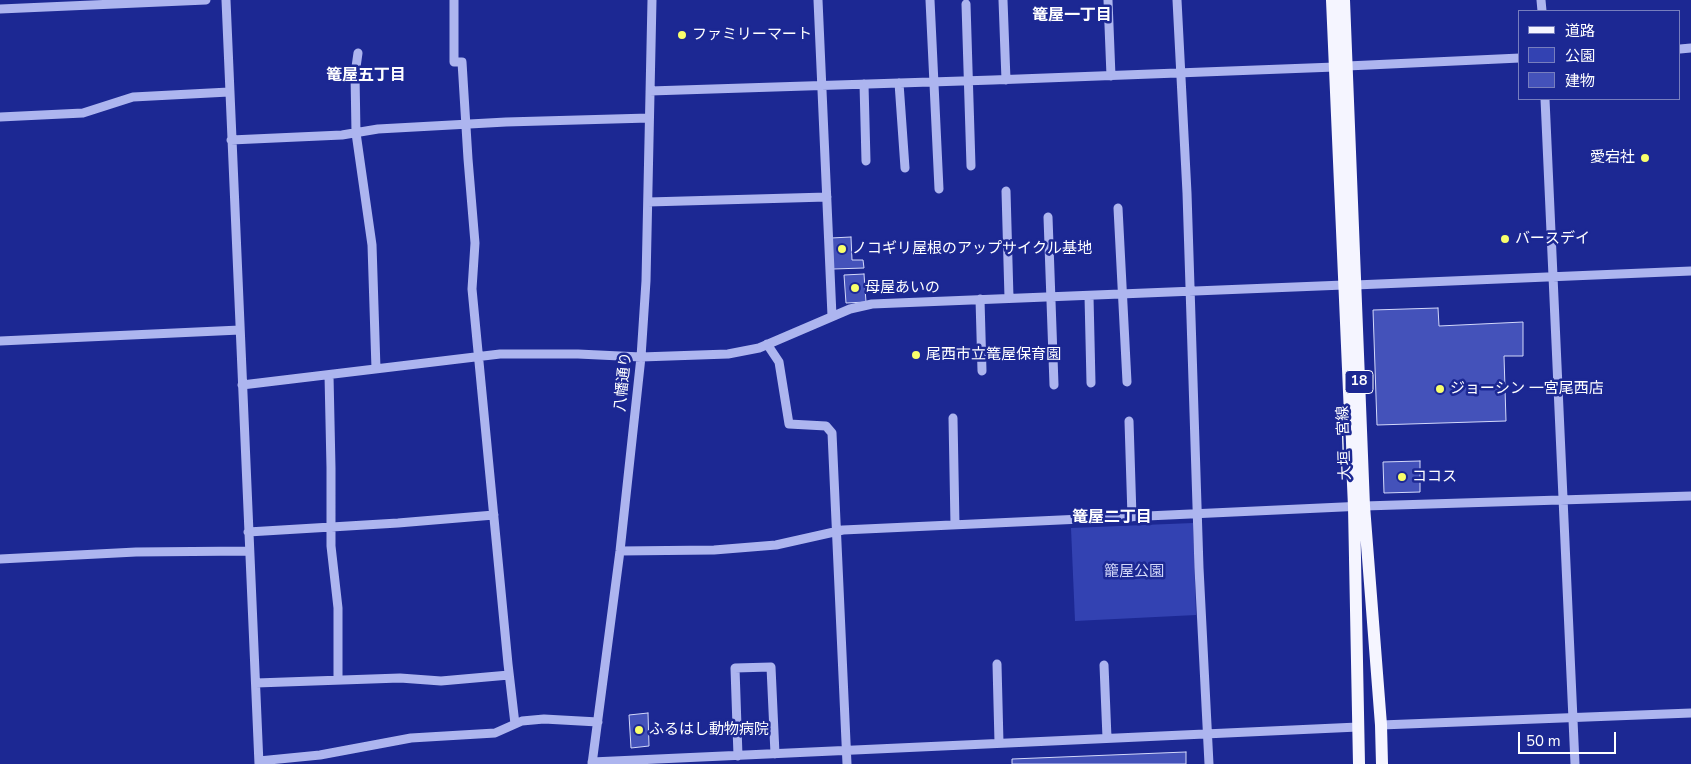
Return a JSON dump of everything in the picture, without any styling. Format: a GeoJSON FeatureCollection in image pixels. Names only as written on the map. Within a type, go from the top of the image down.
{"type":"FeatureCollection","features":[{"type":"Feature","properties":{"kind":"main road","name":"大垣一宮線"},"geometry":{"type":"LineString","coordinates":[[1332,0],[1341,66]]}},
{"type":"Feature","properties":{"kind":"main road","name":"大垣一宮線"},"geometry":{"type":"LineString","coordinates":[[1344,0],[1341,66],[1359,506],[1359,764]]}},
{"type":"Feature","properties":{"kind":"main road","name":"大垣一宮線"},"geometry":{"type":"LineString","coordinates":[[1359,506],[1381,724],[1382,764]]}},
{"type":"Feature","properties":{"kind":"street"},"geometry":{"type":"LineString","coordinates":[[0,8],[206,0]]}},
{"type":"Feature","properties":{"kind":"street"},"geometry":{"type":"LineString","coordinates":[[226,0],[259,762],[320,755],[411,738],[495,733],[522,721],[544,719],[598,722]]}},
{"type":"Feature","properties":{"kind":"street"},"geometry":{"type":"LineString","coordinates":[[454,0],[454,62],[462,62],[475,243],[472,289],[516,724]]}},
{"type":"Feature","properties":{"kind":"street","name":"八幡通り"},"geometry":{"type":"LineString","coordinates":[[592,763],[620,551],[641,357],[646,281],[652,0]]}},
{"type":"Feature","properties":{"kind":"street"},"geometry":{"type":"LineString","coordinates":[[818,0],[832,316]]}},
{"type":"Feature","properties":{"kind":"street"},"geometry":{"type":"LineString","coordinates":[[930,0],[939,189]]}},
{"type":"Feature","properties":{"kind":"street"},"geometry":{"type":"LineString","coordinates":[[1003,0],[1006,80]]}},
{"type":"Feature","properties":{"kind":"street"},"geometry":{"type":"LineString","coordinates":[[1108,0],[1111,76]]}},
{"type":"Feature","properties":{"kind":"street"},"geometry":{"type":"LineString","coordinates":[[1177,0],[1190,291],[1199,568],[1209,764]]}},
{"type":"Feature","properties":{"kind":"street"},"geometry":{"type":"LineString","coordinates":[[966,4],[970,81],[971,166]]}},
{"type":"Feature","properties":{"kind":"street"},"geometry":{"type":"LineString","coordinates":[[358,52],[355,74],[356,133],[372,245],[376,369]]}},
{"type":"Feature","properties":{"kind":"street"},"geometry":{"type":"LineString","coordinates":[[650,91],[1006,80],[1518,58]]}},
{"type":"Feature","properties":{"kind":"street"},"geometry":{"type":"LineString","coordinates":[[899,83],[905,168]]}},
{"type":"Feature","properties":{"kind":"street"},"geometry":{"type":"LineString","coordinates":[[864,84],[866,161]]}},
{"type":"Feature","properties":{"kind":"street"},"geometry":{"type":"LineString","coordinates":[[0,117],[83,112],[133,97],[229,92]]}},
{"type":"Feature","properties":{"kind":"street"},"geometry":{"type":"LineString","coordinates":[[1545,100],[1575,764]]}},
{"type":"Feature","properties":{"kind":"street"},"geometry":{"type":"LineString","coordinates":[[231,140],[342,135],[378,129],[466,124],[649,118]]}},
{"type":"Feature","properties":{"kind":"street"},"geometry":{"type":"LineString","coordinates":[[1006,191],[1009,298]]}},
{"type":"Feature","properties":{"kind":"street"},"geometry":{"type":"LineString","coordinates":[[648,202],[826,197]]}},
{"type":"Feature","properties":{"kind":"street"},"geometry":{"type":"LineString","coordinates":[[1118,208],[1127,382]]}},
{"type":"Feature","properties":{"kind":"street"},"geometry":{"type":"LineString","coordinates":[[1048,217],[1054,385]]}},
{"type":"Feature","properties":{"kind":"street"},"geometry":{"type":"LineString","coordinates":[[242,385],[500,354],[578,354],[641,357],[728,354],[759,348],[832,316],[850,309],[872,304],[1691,271]]}},
{"type":"Feature","properties":{"kind":"street"},"geometry":{"type":"LineString","coordinates":[[1089,296],[1091,383]]}},
{"type":"Feature","properties":{"kind":"street"},"geometry":{"type":"LineString","coordinates":[[980,299],[982,371]]}},
{"type":"Feature","properties":{"kind":"street"},"geometry":{"type":"LineString","coordinates":[[0,341],[240,330]]}},
{"type":"Feature","properties":{"kind":"street"},"geometry":{"type":"LineString","coordinates":[[767,344],[779,362],[789,424],[826,426],[832,433],[847,764]]}},
{"type":"Feature","properties":{"kind":"street"},"geometry":{"type":"LineString","coordinates":[[329,375],[331,546],[338,608],[338,680]]}},
{"type":"Feature","properties":{"kind":"street"},"geometry":{"type":"LineString","coordinates":[[953,418],[955,525]]}},
{"type":"Feature","properties":{"kind":"street"},"geometry":{"type":"LineString","coordinates":[[1129,421],[1132,517]]}},
{"type":"Feature","properties":{"kind":"street"},"geometry":{"type":"LineString","coordinates":[[620,551],[714,550],[776,545],[843,530],[1359,506],[1691,496]]}},
{"type":"Feature","properties":{"kind":"street"},"geometry":{"type":"LineString","coordinates":[[248,532],[494,515]]}},
{"type":"Feature","properties":{"kind":"street"},"geometry":{"type":"LineString","coordinates":[[0,559],[136,552],[249,551]]}},
{"type":"Feature","properties":{"kind":"street"},"geometry":{"type":"LineString","coordinates":[[997,664],[998,743]]}},
{"type":"Feature","properties":{"kind":"street"},"geometry":{"type":"LineString","coordinates":[[1104,666],[1107,738]]}},
{"type":"Feature","properties":{"kind":"street"},"geometry":{"type":"LineString","coordinates":[[738,756],[735,668],[771,667],[775,754]]}},
{"type":"Feature","properties":{"kind":"street"},"geometry":{"type":"LineString","coordinates":[[256,683],[400,678],[441,681],[510,675]]}},
{"type":"Feature","properties":{"kind":"street"},"geometry":{"type":"LineString","coordinates":[[1381,724],[1691,714]]}},
{"type":"Feature","properties":{"kind":"street"},"geometry":{"type":"LineString","coordinates":[[592,763],[1358,727]]}},
{"type":"Feature","properties":{"kind":"green space","name":"籠屋公園"},"geometry":{"type":"Polygon","coordinates":[[[1193,523],[1196,615],[1075,621],[1071,528],[1193,523]]]}},
{"type":"Feature","properties":{"kind":"building","name":"ノコギリ屋根のアップサイクル基地"},"geometry":{"type":"Polygon","coordinates":[[[851,237],[852,260],[863,260],[864,268],[833,269],[831,238],[851,237]]]}},
{"type":"Feature","properties":{"kind":"building","name":"母屋あいの"},"geometry":{"type":"Polygon","coordinates":[[[864,274],[866,302],[846,303],[844,275],[864,274]]]}},
{"type":"Feature","properties":{"kind":"building","name":"ジョーシン 一宮尾西店"},"geometry":{"type":"Polygon","coordinates":[[[1438,308],[1439,326],[1523,322],[1523,356],[1504,356],[1506,421],[1377,425],[1373,310],[1438,308]]]}},
{"type":"Feature","properties":{"kind":"building","name":"ココス"},"geometry":{"type":"Polygon","coordinates":[[[1420,461],[1420,492],[1384,493],[1383,462],[1420,461]]]}},
{"type":"Feature","properties":{"kind":"building","name":"ふるはし動物病院"},"geometry":{"type":"Polygon","coordinates":[[[648,713],[649,746],[631,748],[629,715],[648,713]]]}},
{"type":"Feature","properties":{"kind":"building"},"geometry":{"type":"Polygon","coordinates":[[[1186,752],[1186,764],[1012,764],[1012,759],[1186,752]]]}},
{"type":"Feature","properties":{"kind":"place","name":"ファミリーマート"},"geometry":{"type":"Point","coordinates":[682,35]}},
{"type":"Feature","properties":{"kind":"place","name":"愛宕社"},"geometry":{"type":"Point","coordinates":[1645,158]}},
{"type":"Feature","properties":{"kind":"place","name":"バースデイ"},"geometry":{"type":"Point","coordinates":[1505,239]}},
{"type":"Feature","properties":{"kind":"place","name":"ノコギリ屋根のアップサイクル基地"},"geometry":{"type":"Point","coordinates":[842,249]}},
{"type":"Feature","properties":{"kind":"place","name":"母屋あいの"},"geometry":{"type":"Point","coordinates":[855,288]}},
{"type":"Feature","properties":{"kind":"place","name":"尾西市立篭屋保育園"},"geometry":{"type":"Point","coordinates":[916,355]}},
{"type":"Feature","properties":{"kind":"place","name":"ジョーシン 一宮尾西店"},"geometry":{"type":"Point","coordinates":[1440,389]}},
{"type":"Feature","properties":{"kind":"place","name":"ココス"},"geometry":{"type":"Point","coordinates":[1402,477]}},
{"type":"Feature","properties":{"kind":"place","name":"ふるはし動物病院"},"geometry":{"type":"Point","coordinates":[639,730]}},
{"type":"Feature","properties":{"kind":"district","name":"篭屋一丁目"},"geometry":{"type":"Point","coordinates":[1072,16]}},
{"type":"Feature","properties":{"kind":"district","name":"篭屋五丁目"},"geometry":{"type":"Point","coordinates":[366,76]}},
{"type":"Feature","properties":{"kind":"district","name":"篭屋二丁目"},"geometry":{"type":"Point","coordinates":[1112,518]}}]}
